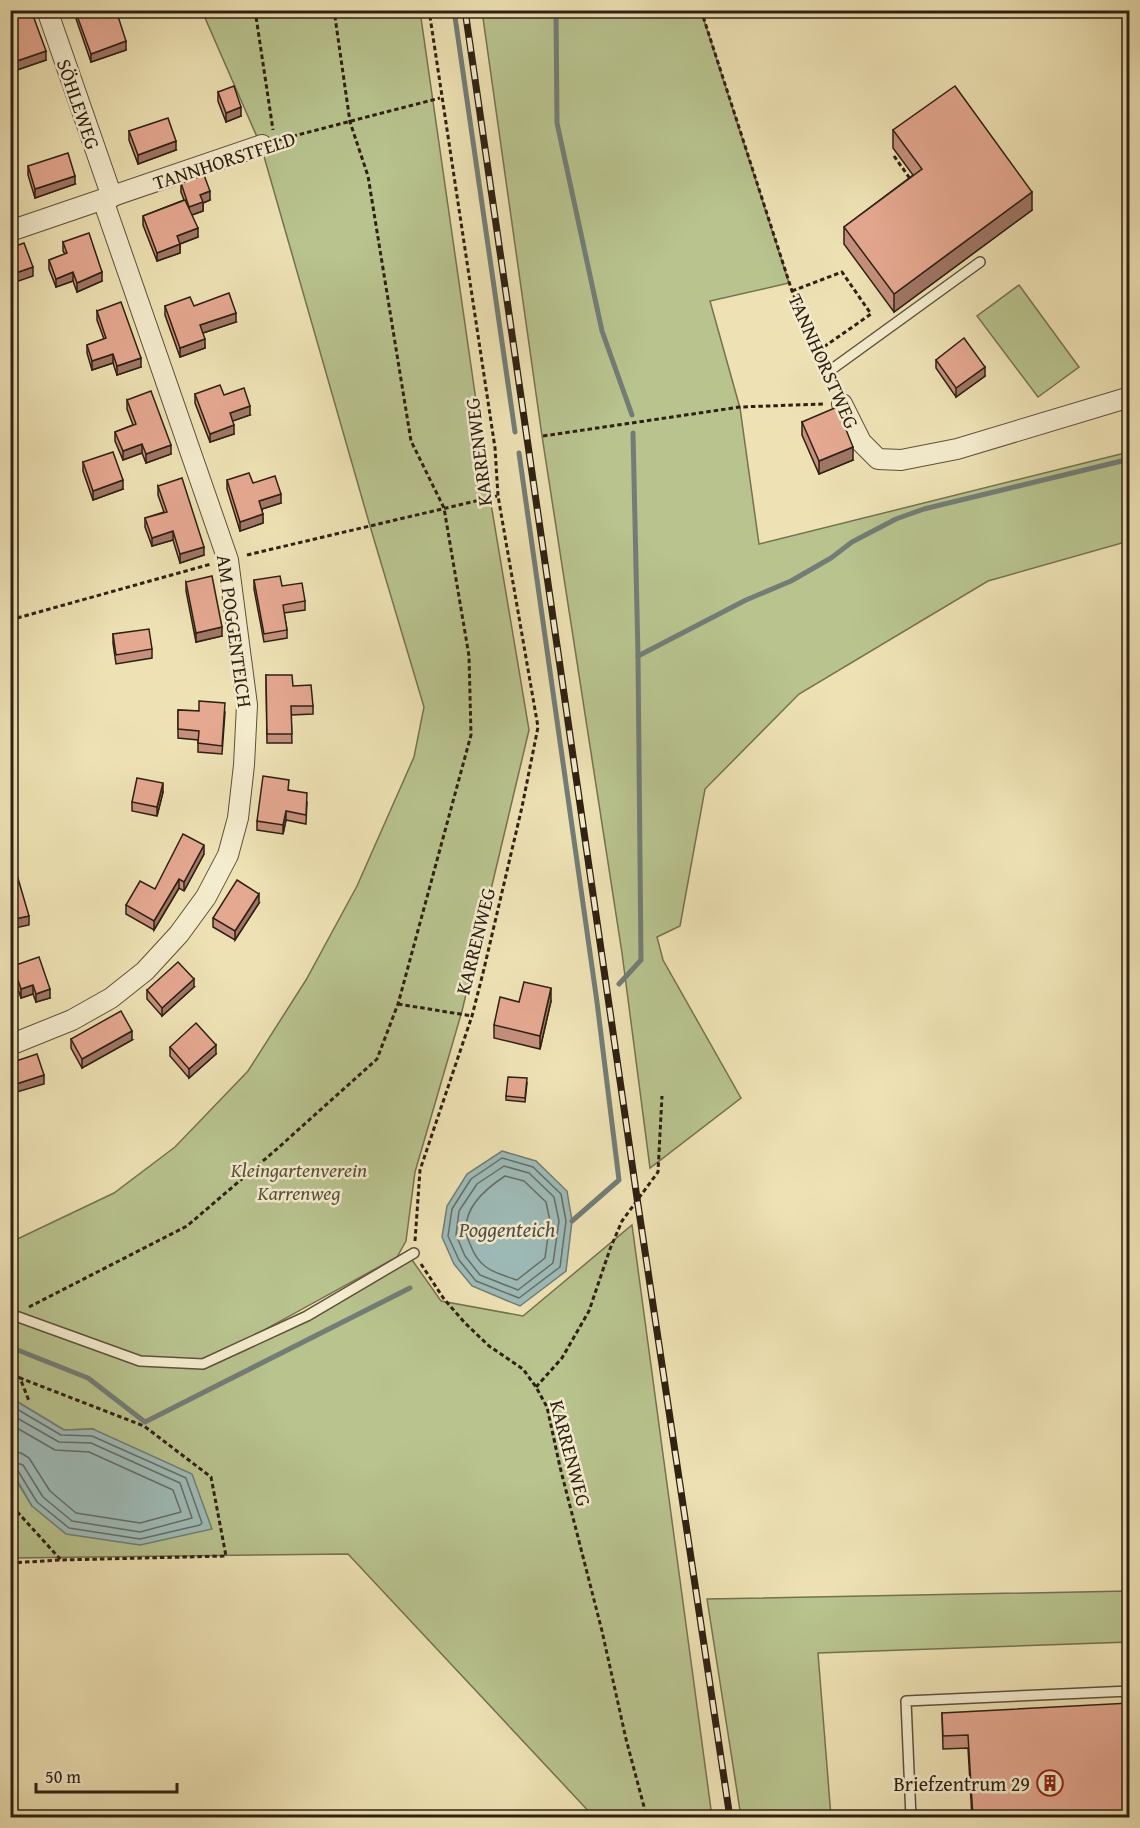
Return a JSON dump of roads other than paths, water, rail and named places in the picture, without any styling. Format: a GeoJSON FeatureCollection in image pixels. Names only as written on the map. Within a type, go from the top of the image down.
{"type":"FeatureCollection","features":[{"type":"Feature","properties":{"kind":"street","name":"SÖHLEWEG"},"geometry":{"type":"LineString","coordinates":[[47,10],[107,199]]}},
{"type":"Feature","properties":{"kind":"street","name":"TANNHORSTFELD"},"geometry":{"type":"LineString","coordinates":[[10,231],[268,143]]}},
{"type":"Feature","properties":{"kind":"street","name":"AM POGGENTEICH"},"geometry":{"type":"LineString","coordinates":[[10,1045],[72,1020],[111,998],[145,971],[179,934],[206,897],[228,855],[238,818],[247,705],[228,560],[107,199]]}},
{"type":"Feature","properties":{"kind":"street","name":"TANNHORSTWEG"},"geometry":{"type":"LineString","coordinates":[[842,404],[861,442],[878,459],[902,460],[957,449],[1130,397]]}},
{"type":"Feature","properties":{"kind":"lane"},"geometry":{"type":"LineString","coordinates":[[828,372],[980,262]]}},
{"type":"Feature","properties":{"kind":"lane"},"geometry":{"type":"LineString","coordinates":[[13,1315],[140,1361],[203,1364],[307,1316],[414,1253]]}},
{"type":"Feature","properties":{"kind":"lane"},"geometry":{"type":"LineString","coordinates":[[911,1818],[906,1701],[1130,1691]]}},
{"type":"Feature","properties":{"kind":"water","name":"Poggenteich"},"geometry":{"type":"Polygon","coordinates":[[[502,1151],[536,1161],[567,1191],[572,1221],[566,1271],[520,1306],[472,1286],[454,1264],[442,1237],[447,1206],[467,1174],[502,1151]]]}},
{"type":"Feature","properties":{"kind":"water"},"geometry":{"type":"Polygon","coordinates":[[[11,1398],[64,1430],[93,1429],[192,1474],[212,1529],[140,1545],[66,1534],[32,1506],[11,1470],[11,1398]]]}},
{"type":"Feature","properties":{"kind":"waterway"},"geometry":{"type":"LineString","coordinates":[[454,10],[515,432]]}},
{"type":"Feature","properties":{"kind":"waterway"},"geometry":{"type":"LineString","coordinates":[[556,10],[557,123],[602,331],[632,415]]}},
{"type":"Feature","properties":{"kind":"waterway"},"geometry":{"type":"LineString","coordinates":[[619,984],[641,960],[633,433]]}},
{"type":"Feature","properties":{"kind":"waterway"},"geometry":{"type":"LineString","coordinates":[[519,453],[597,1002],[619,1180],[572,1221]]}},
{"type":"Feature","properties":{"kind":"waterway"},"geometry":{"type":"LineString","coordinates":[[638,656],[746,600],[791,581],[831,558],[852,542],[896,519],[924,509],[1130,459]]}},
{"type":"Feature","properties":{"kind":"waterway"},"geometry":{"type":"LineString","coordinates":[[10,1347],[88,1378],[145,1422],[410,1288]]}},
{"type":"Feature","properties":{"kind":"railway"},"geometry":{"type":"LineString","coordinates":[[465,10],[637,1198],[730,1818]]}},
{"type":"Feature","properties":{"kind":"place","name":"Briefzentrum 29"},"geometry":{"type":"Point","coordinates":[1050,1783]}},
{"type":"Feature","properties":{"kind":"park label","name":"Kleingartenverein Karrenweg"},"geometry":{"type":"Point","coordinates":[299,1180]}}]}
